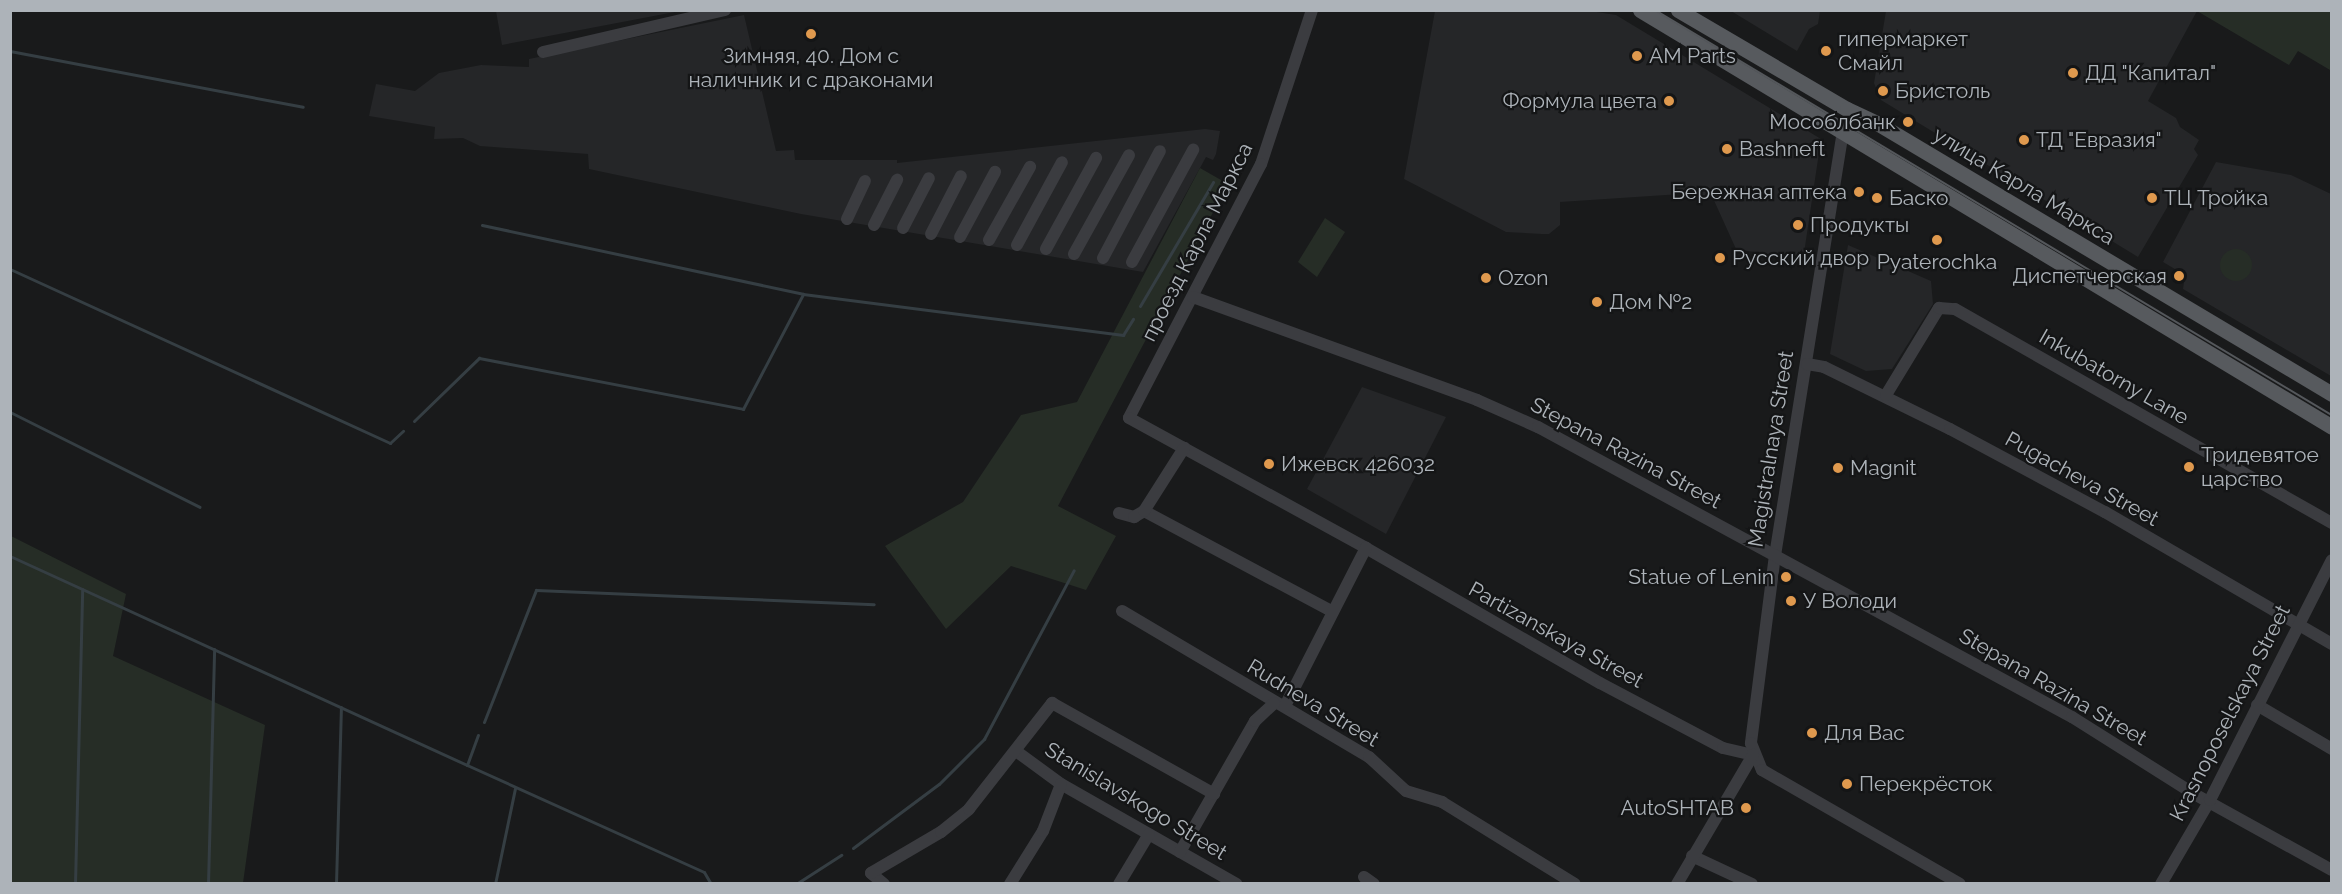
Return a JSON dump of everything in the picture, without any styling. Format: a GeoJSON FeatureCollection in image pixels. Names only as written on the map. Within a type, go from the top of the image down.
{"type":"FeatureCollection","features":[{"type":"Feature","properties":{"kind":"main road","name":"улица Карла Маркса"},"geometry":{"type":"LineString","coordinates":[[1678,10],[1847,109],[1878,123],[2331,394]]}},
{"type":"Feature","properties":{"kind":"main road"},"geometry":{"type":"LineString","coordinates":[[1640,11],[1843,131],[1866,149],[2331,427]]}},
{"type":"Feature","properties":{"kind":"main road","name":"Magistralnaya Street"},"geometry":{"type":"LineString","coordinates":[[1843,131],[1847,109]]}},
{"type":"Feature","properties":{"kind":"street"},"geometry":{"type":"LineString","coordinates":[[543,52],[725,10]]}},
{"type":"Feature","properties":{"kind":"street","name":"проезд Карла Маркса"},"geometry":{"type":"LineString","coordinates":[[1129,418],[1261,164],[1312,10]]}},
{"type":"Feature","properties":{"kind":"street","name":"Magistralnaya Street"},"geometry":{"type":"LineString","coordinates":[[1753,755],[1749,733],[1843,131]]}},
{"type":"Feature","properties":{"kind":"street"},"geometry":{"type":"LineString","coordinates":[[1132,262],[1192,150]]}},
{"type":"Feature","properties":{"kind":"street"},"geometry":{"type":"LineString","coordinates":[[1103,258],[1160,151]]}},
{"type":"Feature","properties":{"kind":"street"},"geometry":{"type":"LineString","coordinates":[[1074,254],[1129,154]]}},
{"type":"Feature","properties":{"kind":"street"},"geometry":{"type":"LineString","coordinates":[[1046,249],[1096,158]]}},
{"type":"Feature","properties":{"kind":"street"},"geometry":{"type":"LineString","coordinates":[[1017,245],[1062,162]]}},
{"type":"Feature","properties":{"kind":"street"},"geometry":{"type":"LineString","coordinates":[[989,240],[1030,167]]}},
{"type":"Feature","properties":{"kind":"street"},"geometry":{"type":"LineString","coordinates":[[960,237],[995,172]]}},
{"type":"Feature","properties":{"kind":"street"},"geometry":{"type":"LineString","coordinates":[[931,234],[961,176]]}},
{"type":"Feature","properties":{"kind":"street"},"geometry":{"type":"LineString","coordinates":[[903,228],[929,178]]}},
{"type":"Feature","properties":{"kind":"street"},"geometry":{"type":"LineString","coordinates":[[874,225],[897,180]]}},
{"type":"Feature","properties":{"kind":"street"},"geometry":{"type":"LineString","coordinates":[[847,219],[865,181]]}},
{"type":"Feature","properties":{"kind":"street","name":"Stepana Razina Street"},"geometry":{"type":"LineString","coordinates":[[1193,297],[1477,400],[1538,427],[2072,717],[2196,795],[2210,800],[2331,870]]}},
{"type":"Feature","properties":{"kind":"street","name":"Inkubatorny Lane"},"geometry":{"type":"LineString","coordinates":[[1886,395],[1939,308],[1955,309],[2331,523]]}},
{"type":"Feature","properties":{"kind":"street","name":"Pugacheva Street"},"geometry":{"type":"LineString","coordinates":[[1807,364],[1824,367],[1886,395],[2104,512],[2331,644]]}},
{"type":"Feature","properties":{"kind":"street","name":"Partizanskaya Street"},"geometry":{"type":"LineString","coordinates":[[1129,418],[1366,548],[1610,688],[1723,748],[1753,755]]}},
{"type":"Feature","properties":{"kind":"street"},"geometry":{"type":"LineString","coordinates":[[1119,513],[1134,517],[1144,511],[1184,448]]}},
{"type":"Feature","properties":{"kind":"street"},"geometry":{"type":"LineString","coordinates":[[1144,511],[1333,612]]}},
{"type":"Feature","properties":{"kind":"street"},"geometry":{"type":"LineString","coordinates":[[1180,852],[1255,721],[1279,705],[1333,612],[1366,548]]}},
{"type":"Feature","properties":{"kind":"street","name":"Krasnoposelskaya Street"},"geometry":{"type":"LineString","coordinates":[[2161,884],[2210,800],[2331,560]]}},
{"type":"Feature","properties":{"kind":"street","name":"Rudneva Street"},"geometry":{"type":"LineString","coordinates":[[1122,611],[1369,757],[1407,791],[1442,802],[1575,884]]}},
{"type":"Feature","properties":{"kind":"street"},"geometry":{"type":"LineString","coordinates":[[884,884],[871,873],[941,832],[978,800],[1052,704],[1214,794]]}},
{"type":"Feature","properties":{"kind":"street"},"geometry":{"type":"LineString","coordinates":[[2257,705],[2331,749]]}},
{"type":"Feature","properties":{"kind":"street","name":"Stanislavskogo Street"},"geometry":{"type":"LineString","coordinates":[[1016,751],[1061,784],[1236,884]]}},
{"type":"Feature","properties":{"kind":"street"},"geometry":{"type":"LineString","coordinates":[[1677,884],[1753,755],[1762,770],[1960,884]]}},
{"type":"Feature","properties":{"kind":"street"},"geometry":{"type":"LineString","coordinates":[[1010,884],[1043,831],[1061,784]]}},
{"type":"Feature","properties":{"kind":"street"},"geometry":{"type":"LineString","coordinates":[[1119,884],[1149,834]]}},
{"type":"Feature","properties":{"kind":"street"},"geometry":{"type":"LineString","coordinates":[[1692,856],[1752,884]]}},
{"type":"Feature","properties":{"kind":"shaded area"},"geometry":{"type":"Polygon","coordinates":[[[1584,10],[1616,15],[1821,139],[1803,260],[1736,249],[1712,196],[1681,194],[1560,202],[1560,225],[1549,234],[1542,234],[1506,232],[1404,179],[1435,11],[1584,10]]]}},
{"type":"Feature","properties":{"kind":"shaded area"},"geometry":{"type":"Polygon","coordinates":[[[496,11],[680,11],[502,45],[496,11]]]}},
{"type":"Feature","properties":{"kind":"shaded area"},"geometry":{"type":"Polygon","coordinates":[[[1731,11],[1820,11],[1818,24],[1809,29],[1797,51],[1731,11]]]}},
{"type":"Feature","properties":{"kind":"shaded area"},"geometry":{"type":"Polygon","coordinates":[[[1886,11],[2197,11],[2148,101],[2176,118],[2180,127],[2199,140],[2194,149],[2198,155],[2138,257],[1881,100],[1874,83],[1886,11]]]}},
{"type":"Feature","properties":{"kind":"shaded area"},"geometry":{"type":"Polygon","coordinates":[[[2197,11],[2331,11],[2330,70],[2298,51],[2289,65],[2197,11]]]}},
{"type":"Feature","properties":{"kind":"shaded area"},"geometry":{"type":"Polygon","coordinates":[[[744,15],[776,151],[794,150],[795,160],[897,160],[897,163],[1205,129],[1220,131],[1216,154],[1213,160],[1206,157],[1143,272],[801,214],[589,169],[588,154],[480,146],[463,138],[434,139],[435,127],[369,116],[376,84],[415,91],[439,73],[481,65],[529,67],[529,59],[744,15]]]}},
{"type":"Feature","properties":{"kind":"shaded area"},"geometry":{"type":"Polygon","coordinates":[[[2216,162],[2291,175],[2331,194],[2331,376],[2183,289],[2185,275],[2163,262],[2216,162]]]}},
{"type":"Feature","properties":{"kind":"shaded area"},"geometry":{"type":"Polygon","coordinates":[[[1200,168],[1228,184],[1058,506],[1116,536],[1086,590],[1011,566],[946,629],[885,546],[963,502],[1021,415],[1077,402],[1200,168]]]}},
{"type":"Feature","properties":{"kind":"shaded area"},"geometry":{"type":"Polygon","coordinates":[[[1325,218],[1345,232],[1317,277],[1298,262],[1325,218]]]}},
{"type":"Feature","properties":{"kind":"shaded area"},"geometry":{"type":"Polygon","coordinates":[[[1848,245],[1931,281],[1933,304],[1892,369],[1866,371],[1830,354],[1848,245]]]}},
{"type":"Feature","properties":{"kind":"shaded area"},"geometry":{"type":"Polygon","coordinates":[[[2236,249],[2247,254],[2252,265],[2247,276],[2236,281],[2225,276],[2220,265],[2225,254],[2236,249]]]}},
{"type":"Feature","properties":{"kind":"shaded area"},"geometry":{"type":"Polygon","coordinates":[[[1362,387],[1446,417],[1386,534],[1307,489],[1362,387]]]}},
{"type":"Feature","properties":{"kind":"shaded area"},"geometry":{"type":"Polygon","coordinates":[[[11,536],[126,594],[113,656],[265,725],[243,883],[11,883],[11,536]]]}},
{"type":"Feature","properties":{"kind":"waterway"},"geometry":{"type":"LineString","coordinates":[[10,51],[303,107]]}},
{"type":"Feature","properties":{"kind":"waterway"},"geometry":{"type":"LineString","coordinates":[[1140,306],[1213,182]]}},
{"type":"Feature","properties":{"kind":"waterway"},"geometry":{"type":"LineString","coordinates":[[482,225],[803,294]]}},
{"type":"Feature","properties":{"kind":"waterway"},"geometry":{"type":"LineString","coordinates":[[10,269],[390,443],[403,431]]}},
{"type":"Feature","properties":{"kind":"waterway"},"geometry":{"type":"LineString","coordinates":[[414,421],[479,358],[743,409],[803,294],[1123,335],[1133,319]]}},
{"type":"Feature","properties":{"kind":"waterway"},"geometry":{"type":"LineString","coordinates":[[10,412],[200,507]]}},
{"type":"Feature","properties":{"kind":"waterway"},"geometry":{"type":"LineString","coordinates":[[10,556],[467,765],[478,735]]}},
{"type":"Feature","properties":{"kind":"waterway"},"geometry":{"type":"LineString","coordinates":[[853,848],[939,784],[984,739],[1074,570]]}},
{"type":"Feature","properties":{"kind":"waterway"},"geometry":{"type":"LineString","coordinates":[[75,884],[82,589]]}},
{"type":"Feature","properties":{"kind":"waterway"},"geometry":{"type":"LineString","coordinates":[[484,722],[536,590],[874,604]]}},
{"type":"Feature","properties":{"kind":"waterway"},"geometry":{"type":"LineString","coordinates":[[208,884],[214,649]]}},
{"type":"Feature","properties":{"kind":"waterway"},"geometry":{"type":"LineString","coordinates":[[336,884],[341,707]]}},
{"type":"Feature","properties":{"kind":"waterway"},"geometry":{"type":"LineString","coordinates":[[467,765],[704,872],[711,884]]}},
{"type":"Feature","properties":{"kind":"waterway"},"geometry":{"type":"LineString","coordinates":[[495,884],[515,788]]}},
{"type":"Feature","properties":{"kind":"waterway"},"geometry":{"type":"LineString","coordinates":[[796,884],[841,855]]}},
{"type":"Feature","properties":{"kind":"tram line"},"geometry":{"type":"LineString","coordinates":[[1655,10],[2332,415]]}},
{"type":"Feature","properties":{"kind":"place","name":"Зимняя, 40. Дом с наличник и с драконами"},"geometry":{"type":"Point","coordinates":[811,34]}},
{"type":"Feature","properties":{"kind":"place","name":"гипермаркет Смайл"},"geometry":{"type":"Point","coordinates":[1826,51]}},
{"type":"Feature","properties":{"kind":"place","name":"AM Parts"},"geometry":{"type":"Point","coordinates":[1637,56]}},
{"type":"Feature","properties":{"kind":"place","name":"ДД \"Капитал\""},"geometry":{"type":"Point","coordinates":[2073,73]}},
{"type":"Feature","properties":{"kind":"place","name":"Бристоль"},"geometry":{"type":"Point","coordinates":[1883,91]}},
{"type":"Feature","properties":{"kind":"place","name":"Формула цвета"},"geometry":{"type":"Point","coordinates":[1669,101]}},
{"type":"Feature","properties":{"kind":"place","name":"Мособлбанк"},"geometry":{"type":"Point","coordinates":[1908,122]}},
{"type":"Feature","properties":{"kind":"place","name":"ТД \"Евразия\""},"geometry":{"type":"Point","coordinates":[2024,140]}},
{"type":"Feature","properties":{"kind":"place","name":"Bashneft"},"geometry":{"type":"Point","coordinates":[1727,149]}},
{"type":"Feature","properties":{"kind":"place","name":"Бережная аптека"},"geometry":{"type":"Point","coordinates":[1859,192]}},
{"type":"Feature","properties":{"kind":"place","name":"Баско"},"geometry":{"type":"Point","coordinates":[1877,198]}},
{"type":"Feature","properties":{"kind":"place","name":"ТЦ Тройка"},"geometry":{"type":"Point","coordinates":[2152,198]}},
{"type":"Feature","properties":{"kind":"place","name":"Продукты"},"geometry":{"type":"Point","coordinates":[1798,225]}},
{"type":"Feature","properties":{"kind":"place","name":"Pyaterochka"},"geometry":{"type":"Point","coordinates":[1937,240]}},
{"type":"Feature","properties":{"kind":"place","name":"Русский двор"},"geometry":{"type":"Point","coordinates":[1720,258]}},
{"type":"Feature","properties":{"kind":"place","name":"Диспетчерская"},"geometry":{"type":"Point","coordinates":[2179,276]}},
{"type":"Feature","properties":{"kind":"place","name":"Ozon"},"geometry":{"type":"Point","coordinates":[1486,278]}},
{"type":"Feature","properties":{"kind":"place","name":"Дом №2"},"geometry":{"type":"Point","coordinates":[1597,302]}},
{"type":"Feature","properties":{"kind":"place","name":"Ижевск 426032"},"geometry":{"type":"Point","coordinates":[1269,464]}},
{"type":"Feature","properties":{"kind":"place","name":"Тридевятое царство"},"geometry":{"type":"Point","coordinates":[2189,467]}},
{"type":"Feature","properties":{"kind":"place","name":"Magnit"},"geometry":{"type":"Point","coordinates":[1838,468]}},
{"type":"Feature","properties":{"kind":"place","name":"Statue of Lenin"},"geometry":{"type":"Point","coordinates":[1786,577]}},
{"type":"Feature","properties":{"kind":"place","name":"У Володи"},"geometry":{"type":"Point","coordinates":[1791,601]}},
{"type":"Feature","properties":{"kind":"place","name":"Для Вас"},"geometry":{"type":"Point","coordinates":[1812,733]}},
{"type":"Feature","properties":{"kind":"place","name":"Перекрёсток"},"geometry":{"type":"Point","coordinates":[1847,784]}},
{"type":"Feature","properties":{"kind":"place","name":"AutoSHTAB"},"geometry":{"type":"Point","coordinates":[1746,808]}}]}
